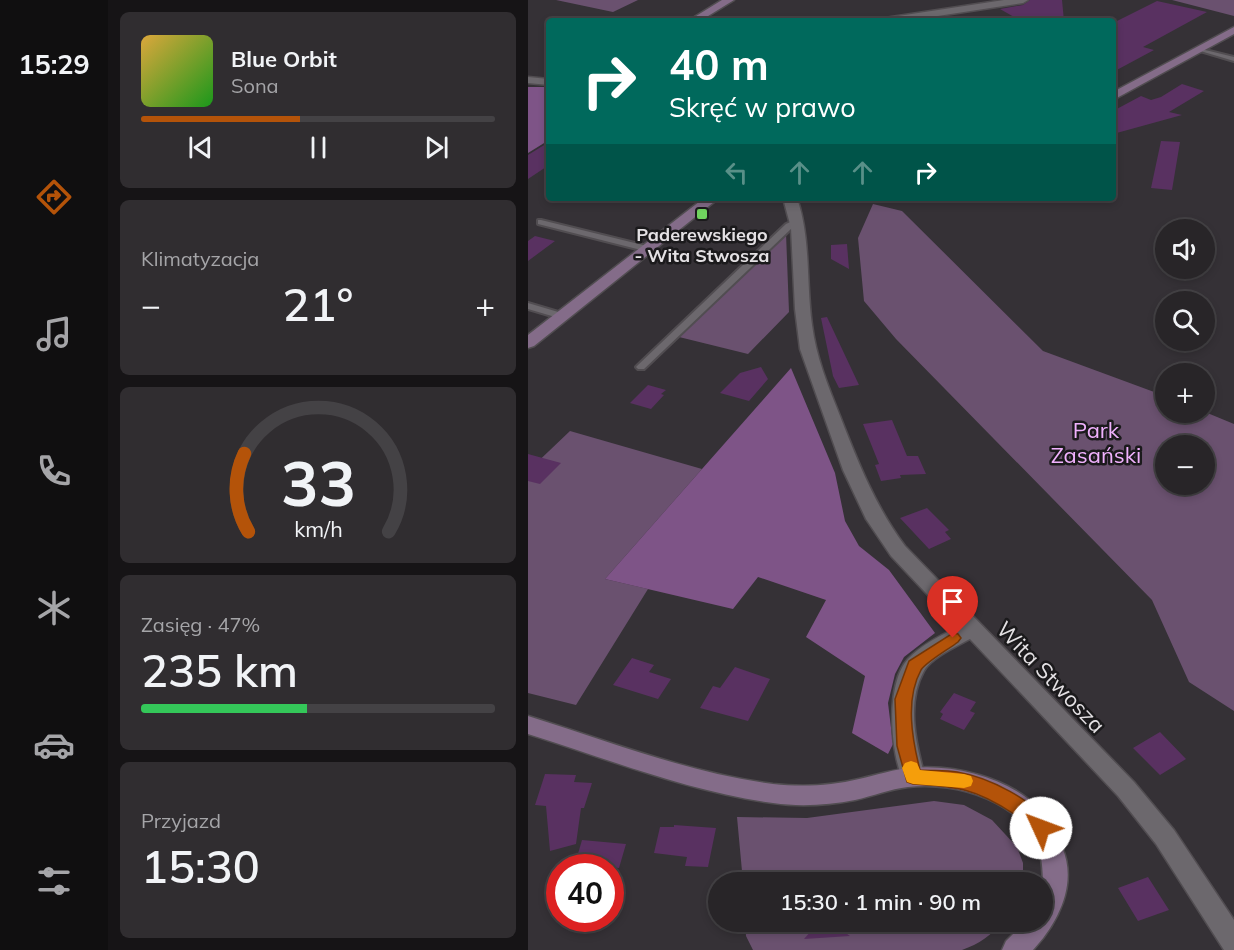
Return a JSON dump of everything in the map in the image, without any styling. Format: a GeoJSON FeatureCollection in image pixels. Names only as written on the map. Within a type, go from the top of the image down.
{"type":"FeatureCollection","features":[{"type":"Feature","properties":{"kind":"street"},"geometry":{"type":"LineString","coordinates":[[698,18],[729,0]]}},
{"type":"Feature","properties":{"kind":"street"},"geometry":{"type":"LineString","coordinates":[[905,18],[1023,0]]}},
{"type":"Feature","properties":{"kind":"street"},"geometry":{"type":"LineString","coordinates":[[1116,95],[1234,30]]}},
{"type":"Feature","properties":{"kind":"street"},"geometry":{"type":"LineString","coordinates":[[528,81],[545,82]]}},
{"type":"Feature","properties":{"kind":"street"},"geometry":{"type":"LineString","coordinates":[[528,343],[708,201]]}},
{"type":"Feature","properties":{"kind":"street","name":"Wita Stwosza"},"geometry":{"type":"LineString","coordinates":[[791,201],[798,222],[800,291],[812,364],[862,498],[878,526],[898,551],[1126,789],[1165,837],[1234,942]]}},
{"type":"Feature","properties":{"kind":"street"},"geometry":{"type":"LineString","coordinates":[[913,777],[905,746],[903,699],[915,665],[942,644],[971,628]]}},
{"type":"Feature","properties":{"kind":"street"},"geometry":{"type":"LineString","coordinates":[[528,725],[688,775],[766,793],[811,796],[913,777],[957,779],[996,792],[1024,811],[1041,828],[1053,855],[1055,887],[1051,905],[1042,923],[1015,950]]}},
{"type":"Feature","properties":{"kind":"lane"},"geometry":{"type":"LineString","coordinates":[[1199,50],[1234,59]]}},
{"type":"Feature","properties":{"kind":"lane"},"geometry":{"type":"LineString","coordinates":[[541,222],[648,249]]}},
{"type":"Feature","properties":{"kind":"lane"},"geometry":{"type":"LineString","coordinates":[[641,367],[789,226],[798,222]]}},
{"type":"Feature","properties":{"kind":"lane"},"geometry":{"type":"LineString","coordinates":[[528,306],[562,316]]}},
{"type":"Feature","properties":{"kind":"green space"},"geometry":{"type":"Polygon","coordinates":[[[556,0],[638,0],[613,12],[556,0]]]}},
{"type":"Feature","properties":{"kind":"green space"},"geometry":{"type":"Polygon","coordinates":[[[1172,0],[1234,0],[1234,16],[1172,0]]]}},
{"type":"Feature","properties":{"kind":"green space","name":"Park Zasański"},"geometry":{"type":"Polygon","coordinates":[[[873,204],[902,211],[1043,351],[1155,392],[1155,423],[1215,423],[1215,416],[1234,424],[1234,711],[1189,682],[1152,600],[896,339],[864,301],[858,238],[873,204]]]}},
{"type":"Feature","properties":{"kind":"green space"},"geometry":{"type":"Polygon","coordinates":[[[786,233],[789,312],[748,354],[679,337],[786,233]]]}},
{"type":"Feature","properties":{"kind":"green space"},"geometry":{"type":"Polygon","coordinates":[[[570,431],[702,469],[605,579],[648,589],[576,705],[528,693],[528,471],[570,431]]]}},
{"type":"Feature","properties":{"kind":"green space"},"geometry":{"type":"Polygon","coordinates":[[[934,801],[964,805],[992,820],[1017,847],[1023,863],[1023,872],[742,872],[737,817],[807,818],[934,801]]]}},
{"type":"Feature","properties":{"kind":"green space"},"geometry":{"type":"Polygon","coordinates":[[[746,932],[993,932],[962,950],[753,950],[746,932]]]}},
{"type":"Feature","properties":{"kind":"shaded area"},"geometry":{"type":"Polygon","coordinates":[[[528,87],[546,87],[546,142],[528,153],[528,87]]]}},
{"type":"Feature","properties":{"kind":"shaded area"},"geometry":{"type":"Polygon","coordinates":[[[791,368],[835,473],[845,521],[859,546],[889,570],[935,633],[904,657],[895,674],[888,703],[893,744],[888,754],[852,733],[865,676],[806,637],[826,600],[758,577],[733,609],[605,579],[791,368]]]}},
{"type":"Feature","properties":{"kind":"building"},"geometry":{"type":"Polygon","coordinates":[[[1030,0],[1062,0],[1064,18],[1016,18],[1000,9],[1023,5],[1030,0]]]}},
{"type":"Feature","properties":{"kind":"building"},"geometry":{"type":"Polygon","coordinates":[[[1157,1],[1207,12],[1143,47],[1154,50],[1116,70],[1116,22],[1157,1]]]}},
{"type":"Feature","properties":{"kind":"building"},"geometry":{"type":"Polygon","coordinates":[[[1182,84],[1204,91],[1169,112],[1182,115],[1116,133],[1116,109],[1141,96],[1151,100],[1161,97],[1182,84]]]}},
{"type":"Feature","properties":{"kind":"building"},"geometry":{"type":"Polygon","coordinates":[[[1161,141],[1180,142],[1172,190],[1151,188],[1161,141]]]}},
{"type":"Feature","properties":{"kind":"building"},"geometry":{"type":"Polygon","coordinates":[[[546,144],[546,167],[528,179],[528,155],[546,144]]]}},
{"type":"Feature","properties":{"kind":"building"},"geometry":{"type":"Polygon","coordinates":[[[535,236],[555,241],[528,261],[528,241],[535,236]]]}},
{"type":"Feature","properties":{"kind":"building"},"geometry":{"type":"Polygon","coordinates":[[[847,244],[849,269],[831,259],[831,245],[847,244]]]}},
{"type":"Feature","properties":{"kind":"building"},"geometry":{"type":"Polygon","coordinates":[[[827,317],[859,385],[839,388],[833,376],[821,318],[827,317]]]}},
{"type":"Feature","properties":{"kind":"building"},"geometry":{"type":"Polygon","coordinates":[[[761,367],[768,379],[749,401],[720,393],[740,373],[761,367]]]}},
{"type":"Feature","properties":{"kind":"building"},"geometry":{"type":"Polygon","coordinates":[[[648,385],[666,390],[651,409],[630,403],[648,385]]]}},
{"type":"Feature","properties":{"kind":"building"},"geometry":{"type":"Polygon","coordinates":[[[892,420],[907,456],[918,456],[926,474],[900,475],[901,478],[881,481],[875,465],[879,464],[863,424],[892,420]]]}},
{"type":"Feature","properties":{"kind":"building"},"geometry":{"type":"Polygon","coordinates":[[[528,454],[561,463],[540,484],[528,481],[528,454]]]}},
{"type":"Feature","properties":{"kind":"building"},"geometry":{"type":"Polygon","coordinates":[[[927,508],[949,530],[945,532],[951,539],[929,549],[900,518],[927,508]]]}},
{"type":"Feature","properties":{"kind":"building"},"geometry":{"type":"Polygon","coordinates":[[[632,658],[654,665],[649,672],[671,679],[658,699],[613,685],[632,658]]]}},
{"type":"Feature","properties":{"kind":"building"},"geometry":{"type":"Polygon","coordinates":[[[735,667],[770,679],[748,721],[700,708],[713,686],[720,688],[735,667]]]}},
{"type":"Feature","properties":{"kind":"building"},"geometry":{"type":"Polygon","coordinates":[[[954,693],[976,702],[970,711],[975,713],[964,730],[940,719],[943,714],[940,712],[954,693]]]}},
{"type":"Feature","properties":{"kind":"building"},"geometry":{"type":"Polygon","coordinates":[[[1160,732],[1186,759],[1160,775],[1133,748],[1160,732]]]}},
{"type":"Feature","properties":{"kind":"building"},"geometry":{"type":"Polygon","coordinates":[[[545,774],[576,775],[574,782],[592,783],[584,808],[581,808],[576,844],[550,851],[546,806],[535,805],[545,774]]]}},
{"type":"Feature","properties":{"kind":"building"},"geometry":{"type":"Polygon","coordinates":[[[674,825],[716,828],[708,867],[685,866],[687,857],[654,853],[660,827],[674,827],[674,825]]]}},
{"type":"Feature","properties":{"kind":"building"},"geometry":{"type":"Polygon","coordinates":[[[582,840],[626,844],[623,854],[578,854],[582,840]]]}},
{"type":"Feature","properties":{"kind":"building"},"geometry":{"type":"Polygon","coordinates":[[[1148,877],[1169,910],[1138,921],[1118,888],[1148,877]]]}},
{"type":"Feature","properties":{"kind":"building"},"geometry":{"type":"Polygon","coordinates":[[[810,932],[844,932],[850,936],[804,939],[810,932]]]}},
{"type":"Feature","properties":{"kind":"slow traffic"},"geometry":{"type":"LineString","coordinates":[[911,768],[913,777],[964,781]]}},
{"type":"Feature","properties":{"kind":"place","name":"Paderewskiego - Wita Stwosza"},"geometry":{"type":"Point","coordinates":[702,214]}},
{"type":"Feature","properties":{"kind":"route"},"geometry":{"type":"LineString","coordinates":[[953,638],[915,665],[903,699],[905,746],[913,777],[957,779],[996,792],[1024,811],[1041,828]]}}]}
